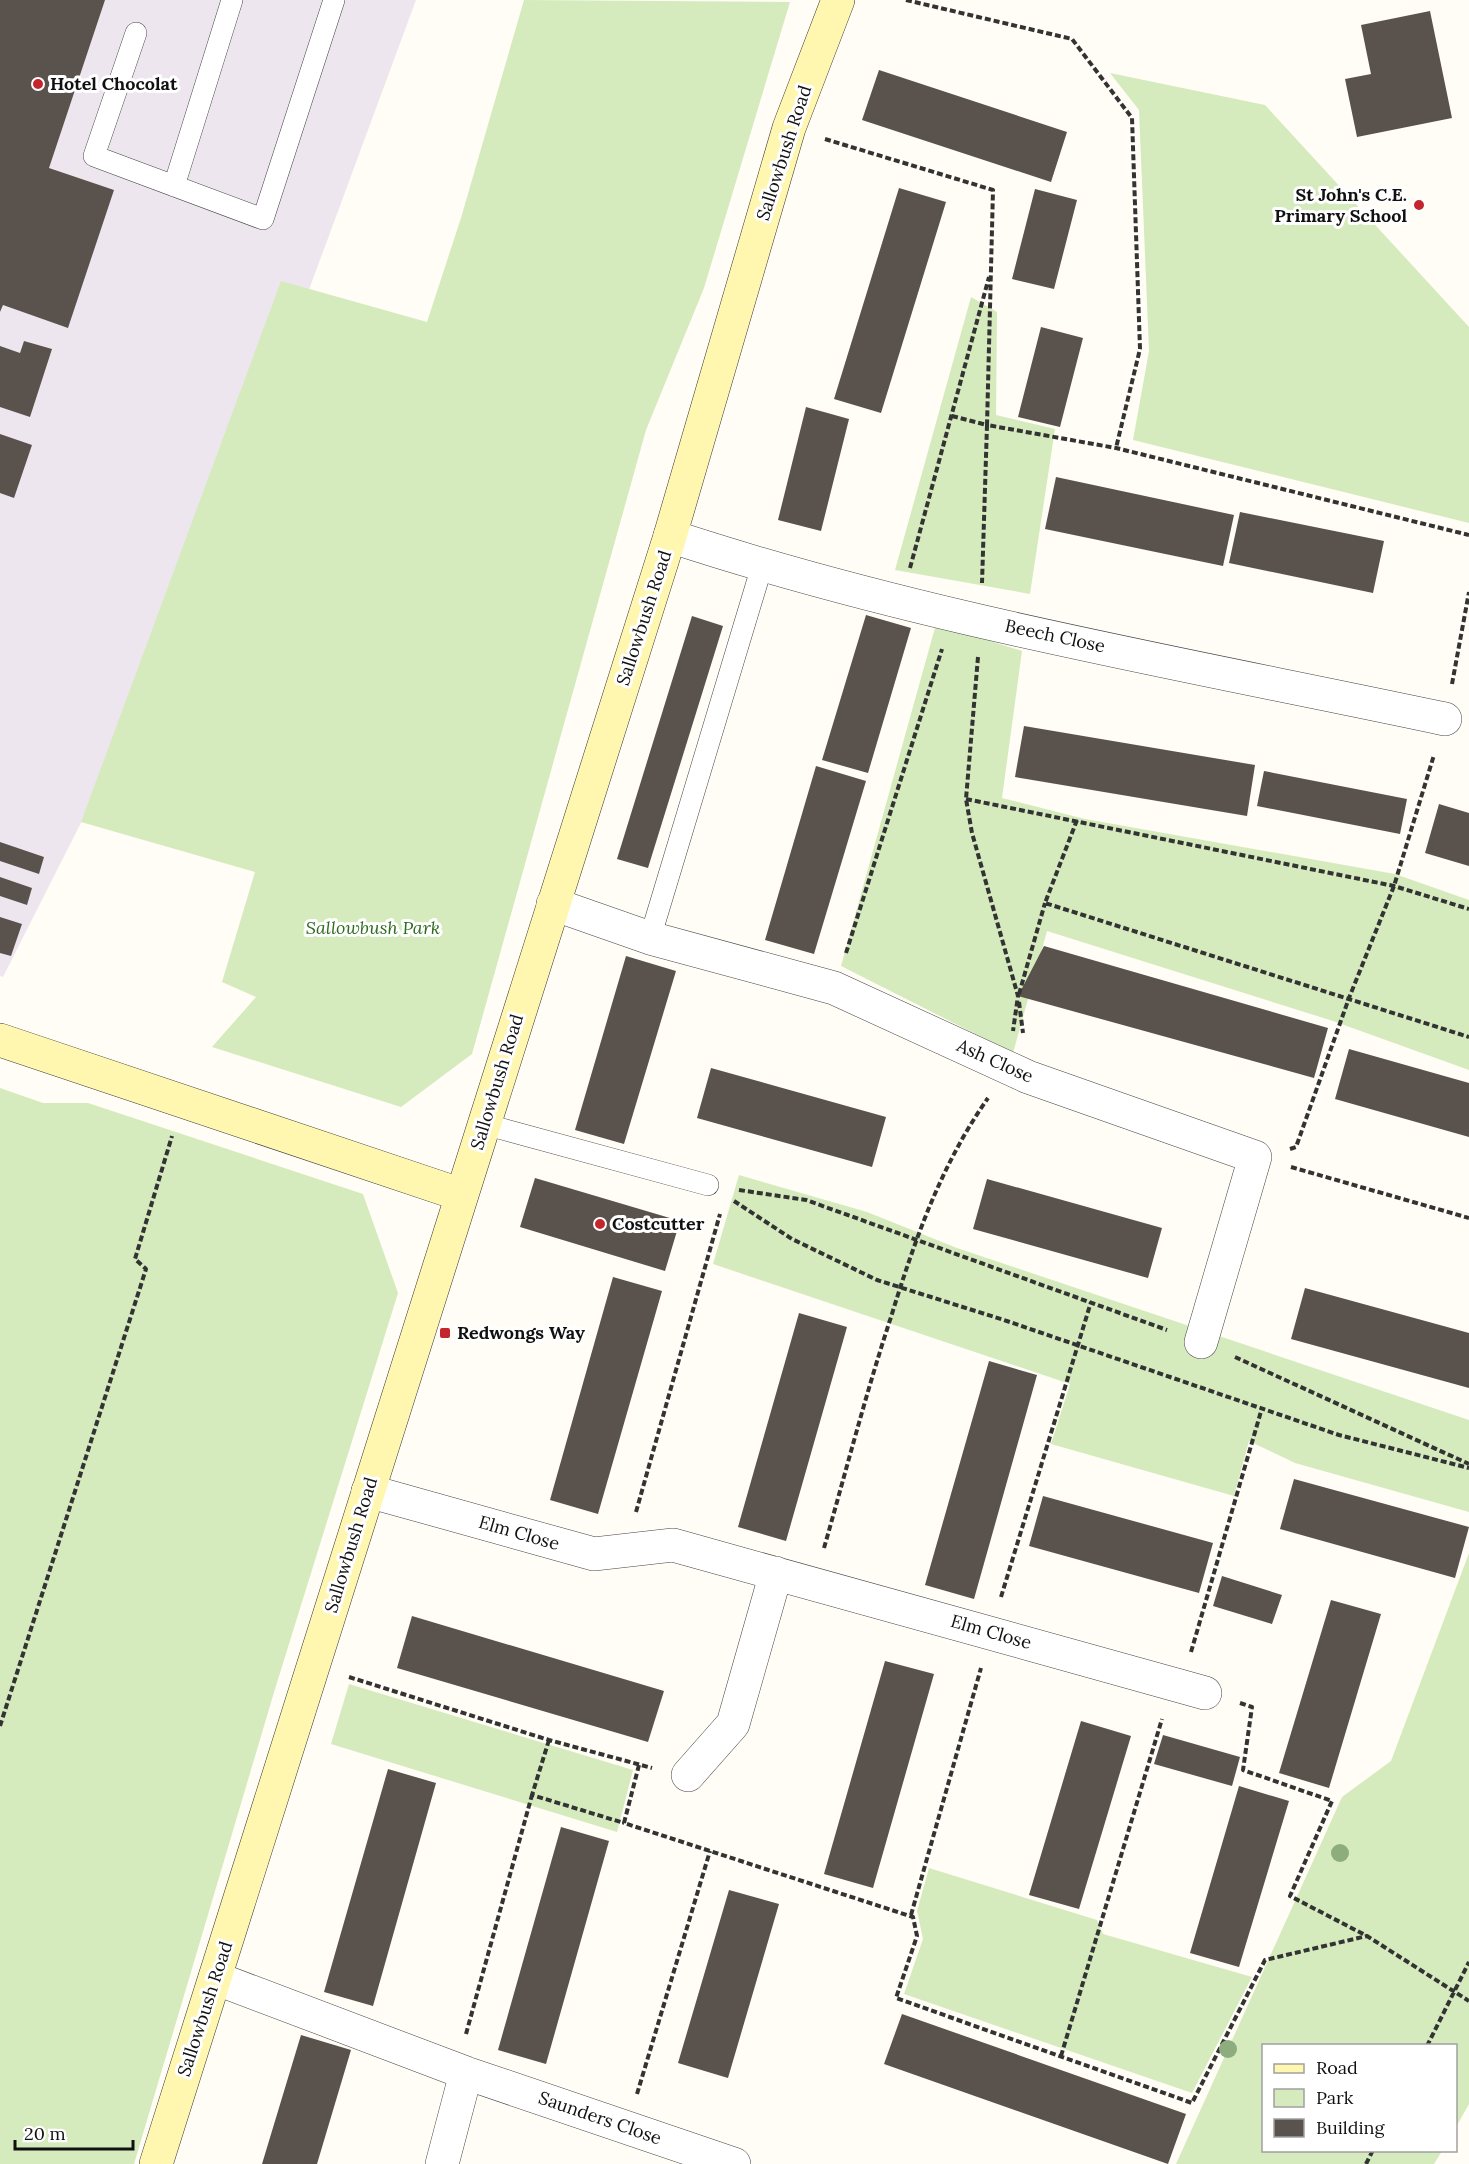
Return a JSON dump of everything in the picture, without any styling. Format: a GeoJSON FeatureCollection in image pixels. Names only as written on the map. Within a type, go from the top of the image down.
{"type":"FeatureCollection","features":[{"type":"Feature","properties":{"kind":"street","name":"Sallowbush Road"},"geometry":{"type":"LineString","coordinates":[[156,2164],[670,536],[789,128],[838,0]]}},
{"type":"Feature","properties":{"kind":"street","name":"Beech Close"},"geometry":{"type":"LineString","coordinates":[[670,536],[762,566],[900,602],[1445,719]]}},
{"type":"Feature","properties":{"kind":"street","name":"Ash Close"},"geometry":{"type":"LineString","coordinates":[[553,904],[650,938],[834,988],[1018,1073],[1255,1157]]}},
{"type":"Feature","properties":{"kind":"street"},"geometry":{"type":"LineString","coordinates":[[0,1040],[462,1195]]}},
{"type":"Feature","properties":{"kind":"street"},"geometry":{"type":"LineString","coordinates":[[1201,1342],[1255,1157]]}},
{"type":"Feature","properties":{"kind":"street","name":"Elm Close"},"geometry":{"type":"LineString","coordinates":[[368,1491],[594,1554],[673,1545],[814,1582],[1186,1688]]}},
{"type":"Feature","properties":{"kind":"street"},"geometry":{"type":"LineString","coordinates":[[688,1775],[733,1724],[776,1573]]}},
{"type":"Feature","properties":{"kind":"street","name":"Saunders Close"},"geometry":{"type":"LineString","coordinates":[[215,1978],[461,2071],[734,2164]]}},
{"type":"Feature","properties":{"kind":"street"},"geometry":{"type":"LineString","coordinates":[[442,2164],[461,2071]]}},
{"type":"Feature","properties":{"kind":"lane"},"geometry":{"type":"LineString","coordinates":[[174,186],[232,0]]}},
{"type":"Feature","properties":{"kind":"lane"},"geometry":{"type":"LineString","coordinates":[[136,33],[94,156],[263,219],[334,0]]}},
{"type":"Feature","properties":{"kind":"lane"},"geometry":{"type":"LineString","coordinates":[[650,938],[762,566]]}},
{"type":"Feature","properties":{"kind":"lane"},"geometry":{"type":"LineString","coordinates":[[484,1124],[717,1190]]}},
{"type":"Feature","properties":{"kind":"path"},"geometry":{"type":"LineString","coordinates":[[906,0],[1072,39],[1132,118],[1140,349],[1116,448]]}},
{"type":"Feature","properties":{"kind":"path"},"geometry":{"type":"LineString","coordinates":[[789,128],[993,190],[987,425],[967,617],[966,799],[972,833],[1018,996],[1018,1073],[963,1134],[932,1197],[900,1287],[814,1582]]}},
{"type":"Feature","properties":{"kind":"path"},"geometry":{"type":"LineString","coordinates":[[900,602],[991,270]]}},
{"type":"Feature","properties":{"kind":"path"},"geometry":{"type":"LineString","coordinates":[[952,416],[987,425],[1116,448],[1469,536]]}},
{"type":"Feature","properties":{"kind":"path"},"geometry":{"type":"LineString","coordinates":[[1255,1157],[1296,1148],[1349,998],[1394,886],[1445,719],[1469,592]]}},
{"type":"Feature","properties":{"kind":"path"},"geometry":{"type":"LineString","coordinates":[[834,988],[967,617]]}},
{"type":"Feature","properties":{"kind":"path"},"geometry":{"type":"LineString","coordinates":[[966,799],[1394,886],[1469,909]]}},
{"type":"Feature","properties":{"kind":"path"},"geometry":{"type":"LineString","coordinates":[[1018,1073],[1018,996],[1045,903],[1077,820]]}},
{"type":"Feature","properties":{"kind":"path"},"geometry":{"type":"LineString","coordinates":[[1045,903],[1469,1037]]}},
{"type":"Feature","properties":{"kind":"path"},"geometry":{"type":"LineString","coordinates":[[0,1726],[146,1269],[135,1259],[182,1101]]}},
{"type":"Feature","properties":{"kind":"path"},"geometry":{"type":"LineString","coordinates":[[1255,1157],[1469,1218]]}},
{"type":"Feature","properties":{"kind":"path"},"geometry":{"type":"LineString","coordinates":[[717,1190],[806,1200],[1201,1342],[1469,1466]]}},
{"type":"Feature","properties":{"kind":"path"},"geometry":{"type":"LineString","coordinates":[[717,1190],[792,1239],[876,1280],[1004,1320],[1340,1435],[1469,1466]]}},
{"type":"Feature","properties":{"kind":"path"},"geometry":{"type":"LineString","coordinates":[[644,1548],[635,1510],[717,1190]]}},
{"type":"Feature","properties":{"kind":"path"},"geometry":{"type":"LineString","coordinates":[[1061,2056],[1186,1688],[1262,1408]]}},
{"type":"Feature","properties":{"kind":"path"},"geometry":{"type":"LineString","coordinates":[[314,1665],[549,1740],[639,1765],[688,1775]]}},
{"type":"Feature","properties":{"kind":"path"},"geometry":{"type":"LineString","coordinates":[[1186,1688],[1252,1707],[1242,1770],[1332,1801],[1290,1896],[1367,1936],[1454,1994],[1469,2001]]}},
{"type":"Feature","properties":{"kind":"path"},"geometry":{"type":"LineString","coordinates":[[461,2071],[532,1795],[549,1740]]}},
{"type":"Feature","properties":{"kind":"path"},"geometry":{"type":"LineString","coordinates":[[624,1823],[639,1765]]}},
{"type":"Feature","properties":{"kind":"path"},"geometry":{"type":"LineString","coordinates":[[532,1795],[913,1917],[917,1936],[896,1998],[1192,2103],[1265,1960],[1367,1936]]}},
{"type":"Feature","properties":{"kind":"path"},"geometry":{"type":"LineString","coordinates":[[627,2128],[710,1851]]}},
{"type":"Feature","properties":{"kind":"path"},"geometry":{"type":"LineString","coordinates":[[1428,2044],[1469,1962]]}},
{"type":"Feature","properties":{"kind":"shaded area"},"geometry":{"type":"Polygon","coordinates":[[[0,0],[416,0],[221,528],[228,532],[3,977],[0,976],[0,0]]]}},
{"type":"Feature","properties":{"kind":"green space","name":"Sallowbush Park"},"geometry":{"type":"Polygon","coordinates":[[[524,0],[790,2],[704,288],[646,430],[472,1054],[401,1107],[212,1047],[256,997],[222,982],[255,872],[81,822],[281,281],[427,322],[461,218],[524,0]]]}},
{"type":"Feature","properties":{"kind":"green space"},"geometry":{"type":"Polygon","coordinates":[[[1110,73],[1265,105],[1469,327],[1469,523],[1133,440],[1149,351],[1139,110],[1110,73]]]}},
{"type":"Feature","properties":{"kind":"green space"},"geometry":{"type":"Polygon","coordinates":[[[971,297],[997,312],[996,415],[1055,429],[1030,594],[895,570],[971,297]]]}},
{"type":"Feature","properties":{"kind":"green space"},"geometry":{"type":"Polygon","coordinates":[[[936,624],[1022,651],[1002,798],[1085,819],[1395,874],[1469,900],[1469,1070],[1333,1021],[1047,931],[1013,1053],[841,966],[936,624]]]}},
{"type":"Feature","properties":{"kind":"green space"},"geometry":{"type":"Polygon","coordinates":[[[0,1088],[43,1103],[88,1103],[363,1194],[398,1293],[275,1689],[134,2164],[0,2164],[0,1088]]]}},
{"type":"Feature","properties":{"kind":"green space"},"geometry":{"type":"Polygon","coordinates":[[[739,1175],[867,1212],[957,1248],[1469,1420],[1469,1512],[1295,1463],[1249,1441],[1234,1496],[1051,1444],[1070,1384],[713,1264],[739,1175]]]}},
{"type":"Feature","properties":{"kind":"green space"},"geometry":{"type":"Polygon","coordinates":[[[1469,1553],[1469,2104],[1457,2125],[1457,2044],[1262,2044],[1262,2152],[1441,2152],[1434,2164],[1176,2164],[1342,1797],[1391,1761],[1469,1553]]]}},
{"type":"Feature","properties":{"kind":"green space"},"geometry":{"type":"Polygon","coordinates":[[[349,1684],[633,1770],[617,1832],[331,1744],[349,1684]]]}},
{"type":"Feature","properties":{"kind":"green space"},"geometry":{"type":"Polygon","coordinates":[[[929,1868],[1097,1920],[1103,1934],[1252,1977],[1192,2093],[904,1994],[923,1939],[917,1911],[929,1868]]]}},
{"type":"Feature","properties":{"kind":"building","name":"Hotel Chocolat"},"geometry":{"type":"Polygon","coordinates":[[[0,0],[105,0],[49,168],[114,190],[68,328],[3,305],[0,312],[0,0]]]}},
{"type":"Feature","properties":{"kind":"building"},"geometry":{"type":"Polygon","coordinates":[[[1430,11],[1452,118],[1357,137],[1345,79],[1371,74],[1361,25],[1430,11]]]}},
{"type":"Feature","properties":{"kind":"building"},"geometry":{"type":"Polygon","coordinates":[[[879,70],[1067,132],[1051,182],[862,120],[879,70]]]}},
{"type":"Feature","properties":{"kind":"building"},"geometry":{"type":"Polygon","coordinates":[[[899,188],[946,202],[881,413],[834,399],[899,188]]]}},
{"type":"Feature","properties":{"kind":"building"},"geometry":{"type":"Polygon","coordinates":[[[1035,189],[1077,200],[1054,289],[1012,279],[1035,189]]]}},
{"type":"Feature","properties":{"kind":"building"},"geometry":{"type":"Polygon","coordinates":[[[1041,327],[1083,338],[1060,427],[1018,417],[1041,327]]]}},
{"type":"Feature","properties":{"kind":"building"},"geometry":{"type":"Polygon","coordinates":[[[24,341],[52,349],[30,417],[0,407],[0,346],[20,353],[24,341]]]}},
{"type":"Feature","properties":{"kind":"building"},"geometry":{"type":"Polygon","coordinates":[[[806,407],[849,419],[821,531],[778,520],[806,407]]]}},
{"type":"Feature","properties":{"kind":"building"},"geometry":{"type":"Polygon","coordinates":[[[0,434],[32,445],[14,498],[0,493],[0,434]]]}},
{"type":"Feature","properties":{"kind":"building"},"geometry":{"type":"Polygon","coordinates":[[[1056,477],[1234,515],[1223,566],[1045,529],[1056,477]]]}},
{"type":"Feature","properties":{"kind":"building"},"geometry":{"type":"Polygon","coordinates":[[[1240,512],[1384,541],[1373,593],[1229,563],[1240,512]]]}},
{"type":"Feature","properties":{"kind":"building"},"geometry":{"type":"Polygon","coordinates":[[[866,615],[911,628],[868,773],[822,760],[866,615]]]}},
{"type":"Feature","properties":{"kind":"building"},"geometry":{"type":"Polygon","coordinates":[[[692,616],[723,626],[648,868],[617,859],[692,616]]]}},
{"type":"Feature","properties":{"kind":"building"},"geometry":{"type":"Polygon","coordinates":[[[1024,726],[1255,765],[1247,816],[1015,777],[1024,726]]]}},
{"type":"Feature","properties":{"kind":"building"},"geometry":{"type":"Polygon","coordinates":[[[816,766],[866,781],[814,954],[765,940],[816,766]]]}},
{"type":"Feature","properties":{"kind":"building"},"geometry":{"type":"Polygon","coordinates":[[[1264,771],[1407,799],[1400,834],[1257,806],[1264,771]]]}},
{"type":"Feature","properties":{"kind":"building"},"geometry":{"type":"Polygon","coordinates":[[[1439,804],[1469,813],[1469,866],[1425,853],[1439,804]]]}},
{"type":"Feature","properties":{"kind":"building"},"geometry":{"type":"Polygon","coordinates":[[[0,842],[44,857],[39,874],[0,861],[0,842]]]}},
{"type":"Feature","properties":{"kind":"building"},"geometry":{"type":"Polygon","coordinates":[[[0,877],[32,888],[27,905],[0,896],[0,877]]]}},
{"type":"Feature","properties":{"kind":"building"},"geometry":{"type":"Polygon","coordinates":[[[0,917],[22,924],[11,956],[0,953],[0,917]]]}},
{"type":"Feature","properties":{"kind":"building"},"geometry":{"type":"Polygon","coordinates":[[[1044,946],[1328,1028],[1314,1078],[1018,996],[1044,946]]]}},
{"type":"Feature","properties":{"kind":"building"},"geometry":{"type":"Polygon","coordinates":[[[626,956],[676,971],[624,1144],[575,1130],[626,956]]]}},
{"type":"Feature","properties":{"kind":"building"},"geometry":{"type":"Polygon","coordinates":[[[1349,1049],[1469,1083],[1469,1137],[1335,1099],[1349,1049]]]}},
{"type":"Feature","properties":{"kind":"building"},"geometry":{"type":"Polygon","coordinates":[[[711,1068],[886,1117],[872,1167],[697,1118],[711,1068]]]}},
{"type":"Feature","properties":{"kind":"building","name":"Costcutter"},"geometry":{"type":"Polygon","coordinates":[[[535,1178],[680,1221],[665,1271],[520,1227],[535,1178]]]}},
{"type":"Feature","properties":{"kind":"building"},"geometry":{"type":"Polygon","coordinates":[[[987,1179],[1162,1228],[1148,1278],[973,1229],[987,1179]]]}},
{"type":"Feature","properties":{"kind":"building"},"geometry":{"type":"Polygon","coordinates":[[[613,1277],[662,1291],[598,1514],[550,1500],[613,1277]]]}},
{"type":"Feature","properties":{"kind":"building"},"geometry":{"type":"Polygon","coordinates":[[[1305,1288],[1469,1333],[1469,1388],[1291,1339],[1305,1288]]]}},
{"type":"Feature","properties":{"kind":"building"},"geometry":{"type":"Polygon","coordinates":[[[799,1313],[847,1327],[786,1541],[738,1527],[799,1313]]]}},
{"type":"Feature","properties":{"kind":"building"},"geometry":{"type":"Polygon","coordinates":[[[989,1361],[1037,1375],[974,1599],[925,1585],[989,1361]]]}},
{"type":"Feature","properties":{"kind":"building"},"geometry":{"type":"Polygon","coordinates":[[[1294,1479],[1469,1527],[1455,1578],[1280,1529],[1294,1479]]]}},
{"type":"Feature","properties":{"kind":"building"},"geometry":{"type":"Polygon","coordinates":[[[1043,1496],[1213,1543],[1199,1593],[1029,1546],[1043,1496]]]}},
{"type":"Feature","properties":{"kind":"building"},"geometry":{"type":"Polygon","coordinates":[[[1222,1576],[1282,1595],[1272,1624],[1213,1606],[1222,1576]]]}},
{"type":"Feature","properties":{"kind":"building"},"geometry":{"type":"Polygon","coordinates":[[[1331,1600],[1381,1614],[1329,1788],[1279,1773],[1331,1600]]]}},
{"type":"Feature","properties":{"kind":"building"},"geometry":{"type":"Polygon","coordinates":[[[412,1616],[664,1691],[648,1742],[397,1668],[412,1616]]]}},
{"type":"Feature","properties":{"kind":"building"},"geometry":{"type":"Polygon","coordinates":[[[885,1661],[934,1674],[873,1888],[824,1874],[885,1661]]]}},
{"type":"Feature","properties":{"kind":"building"},"geometry":{"type":"Polygon","coordinates":[[[1081,1721],[1131,1736],[1079,1909],[1029,1895],[1081,1721]]]}},
{"type":"Feature","properties":{"kind":"building"},"geometry":{"type":"Polygon","coordinates":[[[1163,1735],[1240,1757],[1232,1786],[1154,1764],[1163,1735]]]}},
{"type":"Feature","properties":{"kind":"building"},"geometry":{"type":"Polygon","coordinates":[[[388,1769],[436,1783],[373,2006],[324,1992],[388,1769]]]}},
{"type":"Feature","properties":{"kind":"building"},"geometry":{"type":"Polygon","coordinates":[[[1239,1786],[1289,1801],[1239,1967],[1190,1953],[1239,1786]]]}},
{"type":"Feature","properties":{"kind":"building"},"geometry":{"type":"Polygon","coordinates":[[[561,1827],[609,1841],[546,2064],[498,2050],[561,1827]]]}},
{"type":"Feature","properties":{"kind":"building"},"geometry":{"type":"Polygon","coordinates":[[[729,1890],[779,1904],[728,2078],[678,2063],[729,1890]]]}},
{"type":"Feature","properties":{"kind":"building"},"geometry":{"type":"Polygon","coordinates":[[[902,2014],[1186,2114],[1168,2164],[884,2064],[902,2014]]]}},
{"type":"Feature","properties":{"kind":"building"},"geometry":{"type":"Polygon","coordinates":[[[301,2035],[351,2050],[317,2164],[262,2164],[301,2035]]]}},
{"type":"Feature","properties":{"kind":"place","name":"Hotel Chocolat"},"geometry":{"type":"Point","coordinates":[38,84]}},
{"type":"Feature","properties":{"kind":"place","name":"St John's C.E. Primary School"},"geometry":{"type":"Point","coordinates":[1419,205]}},
{"type":"Feature","properties":{"kind":"place","name":"Costcutter"},"geometry":{"type":"Point","coordinates":[600,1224]}},
{"type":"Feature","properties":{"kind":"place","name":"Redwongs Way"},"geometry":{"type":"Point","coordinates":[445,1333]}}]}
